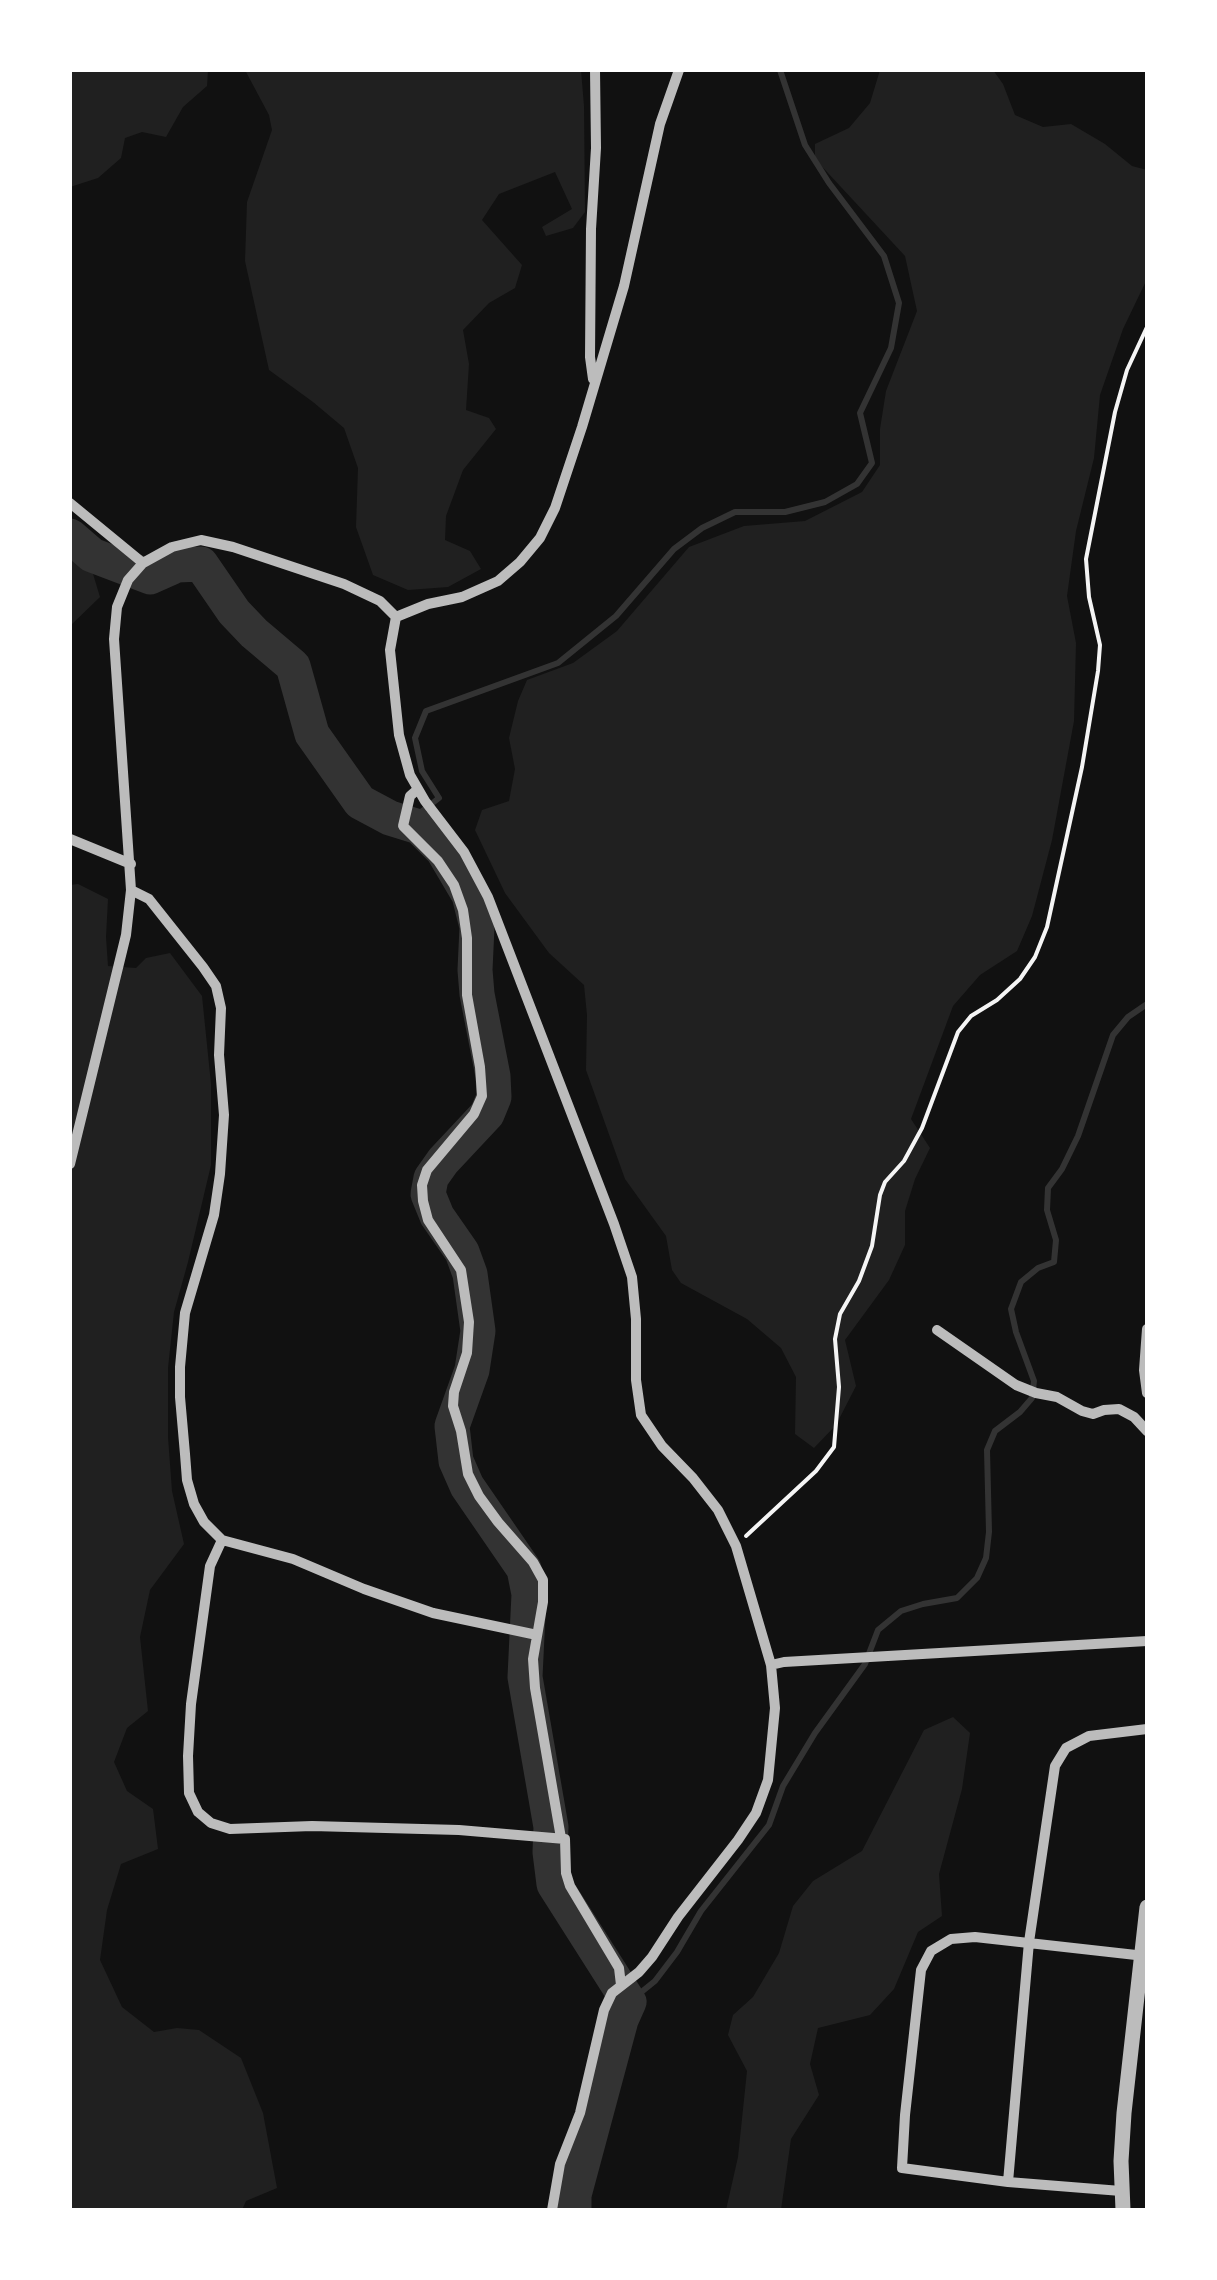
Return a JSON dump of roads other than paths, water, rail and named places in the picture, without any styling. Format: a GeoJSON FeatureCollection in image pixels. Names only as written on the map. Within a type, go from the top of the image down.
{"type":"FeatureCollection","features":[{"type":"Feature","properties":{"kind":"street"},"geometry":{"type":"LineString","coordinates":[[594,384],[590,357],[595,70]]}},
{"type":"Feature","properties":{"kind":"street"},"geometry":{"type":"LineString","coordinates":[[396,617],[498,581],[540,538],[555,508],[624,286],[660,124],[679,70]]}},
{"type":"Feature","properties":{"kind":"street"},"geometry":{"type":"LineString","coordinates":[[70,503],[143,563]]}},
{"type":"Feature","properties":{"kind":"street"},"geometry":{"type":"LineString","coordinates":[[70,1164],[126,936],[131,890],[114,638],[117,607],[128,580],[143,563],[172,547],[201,540],[344,584],[380,600],[396,617]]}},
{"type":"Feature","properties":{"kind":"street"},"geometry":{"type":"LineString","coordinates":[[396,617],[390,650],[400,735],[410,775],[425,802],[464,852],[488,897],[614,1224],[632,1278],[641,1415],[662,1446],[718,1510],[736,1546],[771,1664],[775,1708],[770,1762],[756,1812],[652,1957],[612,1994],[604,2010],[580,2113],[560,2164],[552,2210]]}},
{"type":"Feature","properties":{"kind":"street"},"geometry":{"type":"LineString","coordinates":[[418,788],[410,796],[403,826],[438,861],[454,885],[463,910],[467,995],[482,1096],[474,1114],[427,1170],[422,1201],[428,1220],[461,1270],[469,1322],[467,1353],[453,1406],[468,1474],[479,1496],[533,1562],[542,1580],[543,1602],[533,1659],[535,1688],[561,1838]]}},
{"type":"Feature","properties":{"kind":"street"},"geometry":{"type":"LineString","coordinates":[[70,839],[131,864]]}},
{"type":"Feature","properties":{"kind":"street"},"geometry":{"type":"LineString","coordinates":[[131,890],[149,899],[204,967],[216,986],[221,1008],[219,1055],[224,1115],[220,1174],[214,1215],[185,1313],[180,1396],[187,1480],[194,1504],[204,1522],[222,1540],[293,1559],[433,1613],[536,1635]]}},
{"type":"Feature","properties":{"kind":"street"},"geometry":{"type":"LineString","coordinates":[[1147,1329],[1147,1392]]}},
{"type":"Feature","properties":{"kind":"street"},"geometry":{"type":"LineString","coordinates":[[937,1330],[1016,1385],[1057,1397],[1093,1414],[1119,1409],[1147,1431]]}},
{"type":"Feature","properties":{"kind":"street"},"geometry":{"type":"LineString","coordinates":[[222,1540],[210,1566],[191,1704],[189,1792],[198,1812],[212,1823],[230,1828],[459,1830],[565,1839],[570,1886],[620,1968],[622,1985]]}},
{"type":"Feature","properties":{"kind":"street"},"geometry":{"type":"LineString","coordinates":[[771,1664],[1147,1641]]}},
{"type":"Feature","properties":{"kind":"street"},"geometry":{"type":"LineString","coordinates":[[1008,2182],[1029,1942],[1056,1766],[1066,1748],[1089,1736],[1147,1729]]}},
{"type":"Feature","properties":{"kind":"street"},"geometry":{"type":"LineString","coordinates":[[1123,2210],[1124,2113],[1147,1907]]}},
{"type":"Feature","properties":{"kind":"street"},"geometry":{"type":"LineString","coordinates":[[1121,2191],[902,2168],[906,2114],[921,1970],[931,1951],[951,1940],[975,1937],[1144,1956]]}},
{"type":"Feature","properties":{"kind":"waterway"},"geometry":{"type":"LineString","coordinates":[[419,827],[417,815],[439,798],[422,771],[415,738],[426,711],[558,663],[616,616],[674,549],[702,528],[735,512],[785,512],[825,502],[857,484],[872,463],[860,413],[891,348],[899,303],[884,256],[805,145],[780,70]]}},
{"type":"Feature","properties":{"kind":"waterway"},"geometry":{"type":"LineString","coordinates":[[70,536],[92,555],[150,577],[177,565],[201,564],[234,612],[293,666],[312,734],[360,802],[390,818],[419,827],[443,851],[469,895],[477,927],[477,994],[494,1097],[487,1114],[431,1178],[428,1194],[437,1216],[462,1252],[470,1274],[478,1331],[472,1370],[452,1426],[456,1461],[467,1486],[524,1569],[529,1594],[525,1677],[551,1827],[554,1884],[629,2002],[574,2195],[574,2210]]}},
{"type":"Feature","properties":{"kind":"waterway"},"geometry":{"type":"LineString","coordinates":[[629,2002],[655,1981],[701,1911],[769,1825],[783,1786],[815,1733],[865,1664],[878,1630],[901,1611],[957,1598],[977,1578],[986,1558],[989,1532],[987,1450],[995,1431],[1032,1398],[1034,1381],[1011,1309],[1021,1282],[1038,1268],[1054,1262],[1056,1240],[1047,1210],[1048,1188],[1078,1136],[1113,1035],[1128,1017],[1147,1004]]}}]}
